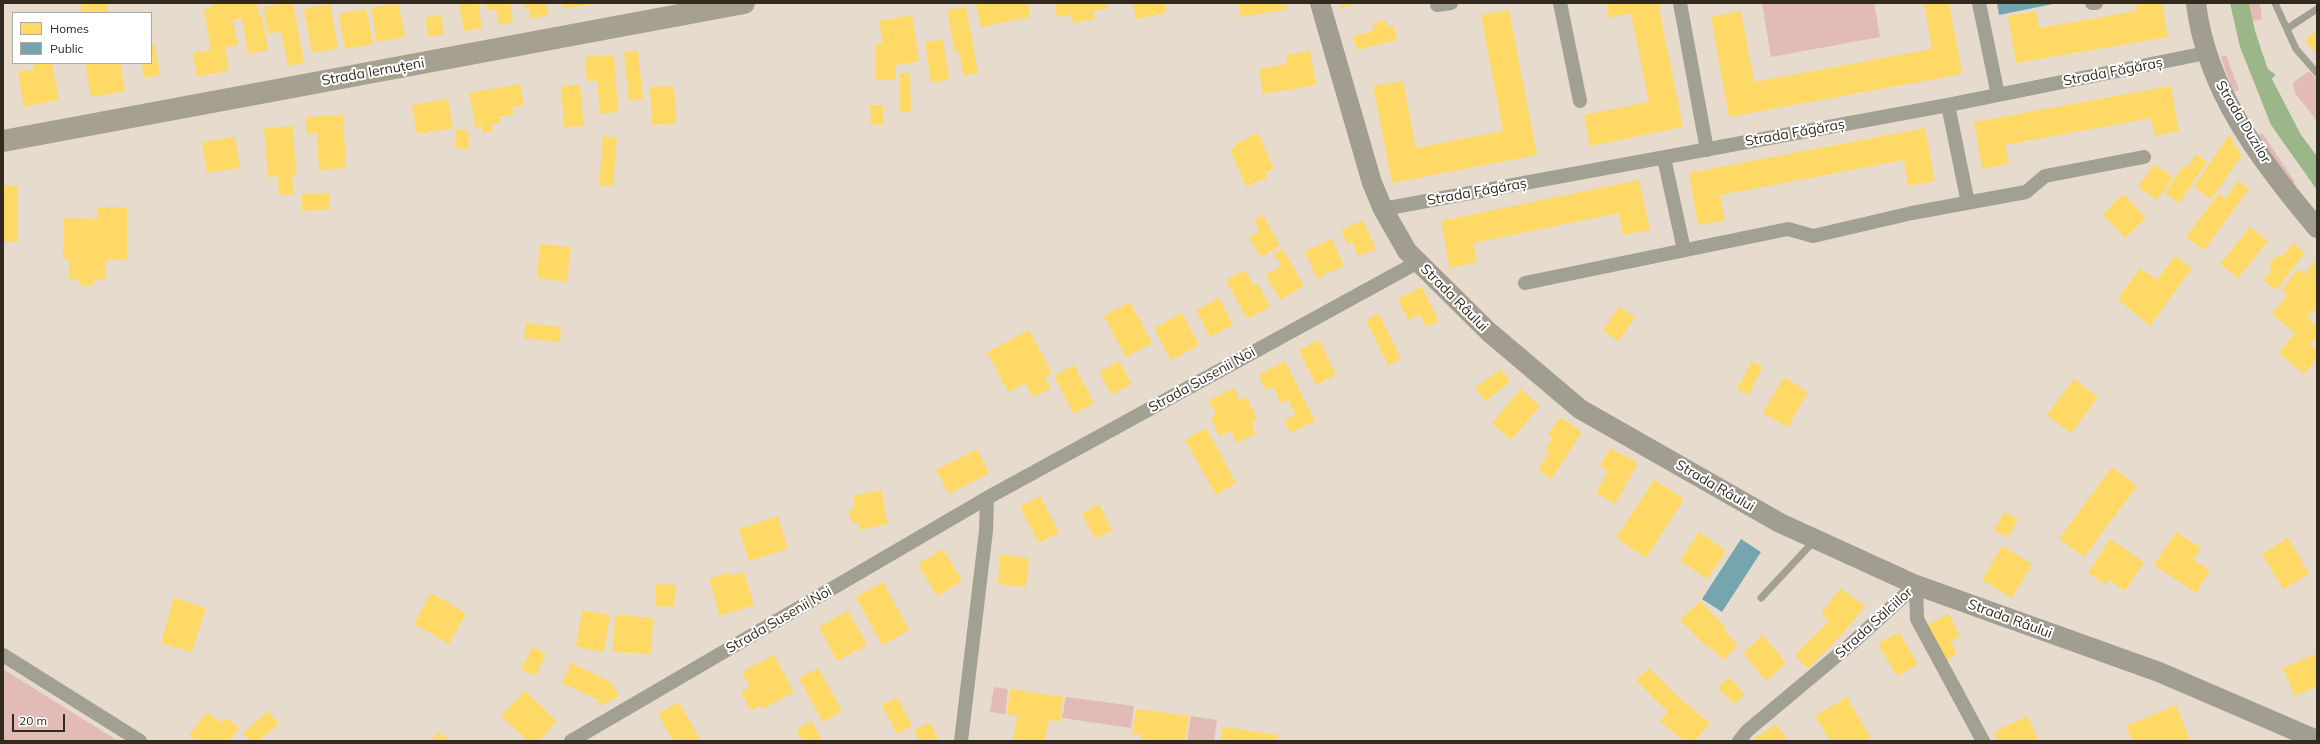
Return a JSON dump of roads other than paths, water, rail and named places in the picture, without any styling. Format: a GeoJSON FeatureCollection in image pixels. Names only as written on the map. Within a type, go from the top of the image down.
{"type":"FeatureCollection","features":[{"type":"Feature","properties":{"kind":"main road","name":"Strada Iernuțeni"},"geometry":{"type":"LineString","coordinates":[[3,141],[744,3]]}},
{"type":"Feature","properties":{"kind":"main road","name":"Strada Râului"},"geometry":{"type":"LineString","coordinates":[[1320,3],[1372,183],[1383,209],[1407,251],[1489,332],[1580,410],[1780,523],[1916,586],[2159,672],[2317,740]]}},
{"type":"Feature","properties":{"kind":"main road","name":"Strada Duzilor"},"geometry":{"type":"LineString","coordinates":[[2196,3],[2206,53],[2226,101],[2286,192],[2317,228]]}},
{"type":"Feature","properties":{"kind":"street"},"geometry":{"type":"LineString","coordinates":[[1437,5],[1451,3]]}},
{"type":"Feature","properties":{"kind":"street"},"geometry":{"type":"LineString","coordinates":[[1560,3],[1580,101]]}},
{"type":"Feature","properties":{"kind":"street"},"geometry":{"type":"LineString","coordinates":[[1680,3],[1707,150]]}},
{"type":"Feature","properties":{"kind":"street"},"geometry":{"type":"LineString","coordinates":[[1979,3],[1998,95]]}},
{"type":"Feature","properties":{"kind":"street","name":"Strada Făgăraș"},"geometry":{"type":"LineString","coordinates":[[1383,209],[1948,105],[2206,53]]}},
{"type":"Feature","properties":{"kind":"street"},"geometry":{"type":"LineString","coordinates":[[1948,105],[1968,203]]}},
{"type":"Feature","properties":{"kind":"street"},"geometry":{"type":"LineString","coordinates":[[1525,283],[1788,229],[1813,236],[2026,192],[2045,176],[2144,157]]}},
{"type":"Feature","properties":{"kind":"street"},"geometry":{"type":"LineString","coordinates":[[1664,158],[1684,250]]}},
{"type":"Feature","properties":{"kind":"street","name":"Strada Susenii Noi"},"geometry":{"type":"LineString","coordinates":[[571,741],[987,498],[1418,262]]}},
{"type":"Feature","properties":{"kind":"street"},"geometry":{"type":"LineString","coordinates":[[960,741],[986,531],[987,498]]}},
{"type":"Feature","properties":{"kind":"street","name":"Strada Sălciilor"},"geometry":{"type":"LineString","coordinates":[[1739,741],[1747,731],[1851,644],[1916,586]]}},
{"type":"Feature","properties":{"kind":"street","name":"Strada Sălciilor"},"geometry":{"type":"LineString","coordinates":[[1916,586],[1917,619],[1982,741]]}},
{"type":"Feature","properties":{"kind":"street"},"geometry":{"type":"LineString","coordinates":[[3,655],[140,741]]}},
{"type":"Feature","properties":{"kind":"lane"},"geometry":{"type":"LineString","coordinates":[[2275,3],[2288,28],[2296,49],[2317,73]]}},
{"type":"Feature","properties":{"kind":"lane"},"geometry":{"type":"LineString","coordinates":[[2288,28],[2317,9]]}},
{"type":"Feature","properties":{"kind":"lane"},"geometry":{"type":"LineString","coordinates":[[1761,598],[1815,539]]}}]}
